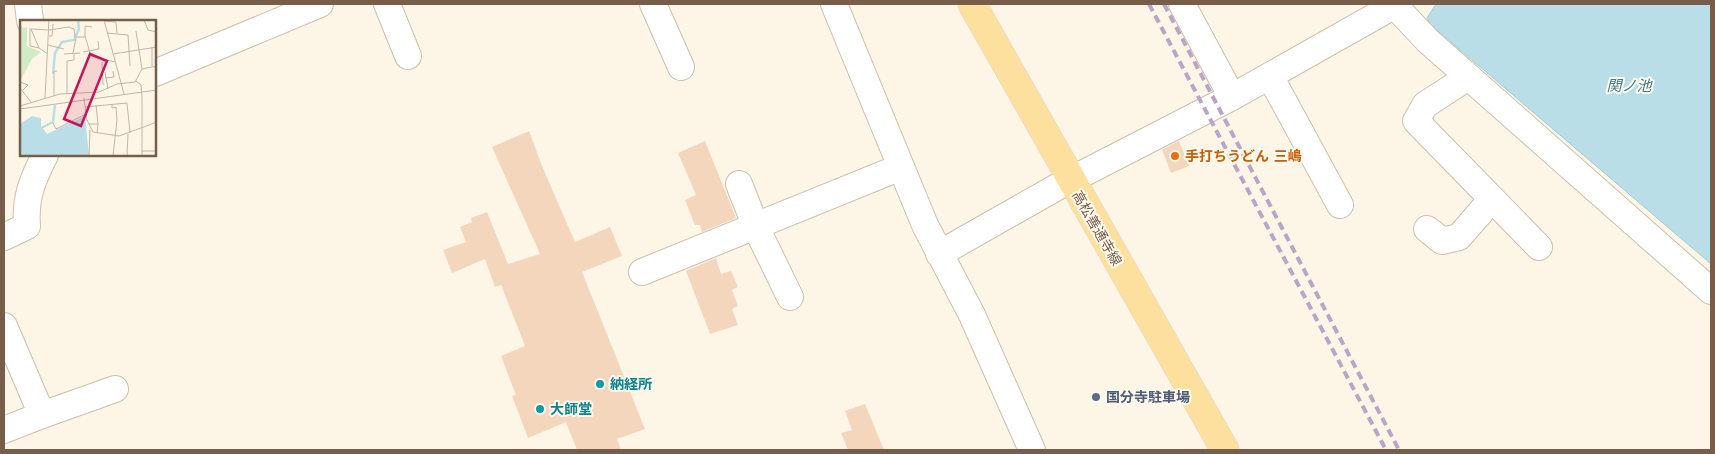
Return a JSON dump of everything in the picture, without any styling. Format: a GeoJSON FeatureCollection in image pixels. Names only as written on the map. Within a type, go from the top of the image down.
{"type":"FeatureCollection","features":[{"type":"Feature","properties":{"kind":"main road","name":"高松善通寺線"},"geometry":{"type":"LineString","coordinates":[[972,4],[1070,181],[1225,450]]}},
{"type":"Feature","properties":{"kind":"street"},"geometry":{"type":"LineString","coordinates":[[28,4],[30,20]]}},
{"type":"Feature","properties":{"kind":"street"},"geometry":{"type":"LineString","coordinates":[[387,4],[408,56]]}},
{"type":"Feature","properties":{"kind":"street"},"geometry":{"type":"LineString","coordinates":[[653,4],[681,67]]}},
{"type":"Feature","properties":{"kind":"street"},"geometry":{"type":"LineString","coordinates":[[834,4],[924,225],[972,315],[1032,450]]}},
{"type":"Feature","properties":{"kind":"street"},"geometry":{"type":"LineString","coordinates":[[1182,4],[1232,96]]}},
{"type":"Feature","properties":{"kind":"street"},"geometry":{"type":"LineString","coordinates":[[939,254],[1070,181],[1270,76],[1395,5],[1428,41],[1711,291]]}},
{"type":"Feature","properties":{"kind":"street"},"geometry":{"type":"LineString","coordinates":[[156,73],[304,7]]}},
{"type":"Feature","properties":{"kind":"street"},"geometry":{"type":"LineString","coordinates":[[1270,76],[1340,205]]}},
{"type":"Feature","properties":{"kind":"street"},"geometry":{"type":"LineString","coordinates":[[1468,77],[1425,105],[1416,121],[1539,247]]}},
{"type":"Feature","properties":{"kind":"street"},"geometry":{"type":"LineString","coordinates":[[4,237],[27,226],[26,210],[30,185],[44,156]]}},
{"type":"Feature","properties":{"kind":"street"},"geometry":{"type":"LineString","coordinates":[[642,272],[901,167]]}},
{"type":"Feature","properties":{"kind":"street"},"geometry":{"type":"LineString","coordinates":[[739,184],[756,227],[790,297]]}},
{"type":"Feature","properties":{"kind":"street"},"geometry":{"type":"LineString","coordinates":[[1427,229],[1442,241],[1459,237],[1492,199]]}},
{"type":"Feature","properties":{"kind":"street"},"geometry":{"type":"LineString","coordinates":[[4,326],[42,415]]}},
{"type":"Feature","properties":{"kind":"street"},"geometry":{"type":"LineString","coordinates":[[4,430],[115,389]]}},
{"type":"Feature","properties":{"kind":"water","name":"関ノ池"},"geometry":{"type":"Polygon","coordinates":[[[1436,4],[1711,4],[1711,264],[1431,25],[1427,18],[1436,4]]]}},
{"type":"Feature","properties":{"kind":"building"},"geometry":{"type":"Polygon","coordinates":[[[529,131],[575,242],[610,227],[622,256],[582,272],[645,429],[617,439],[621,450],[577,450],[566,422],[528,438],[512,396],[516,395],[501,356],[525,346],[501,285],[495,287],[485,259],[452,273],[443,250],[466,242],[460,227],[472,222],[471,218],[487,212],[508,264],[540,254],[492,147],[529,131]]]}},
{"type":"Feature","properties":{"kind":"building"},"geometry":{"type":"Polygon","coordinates":[[[705,141],[736,218],[702,232],[700,225],[695,225],[685,200],[696,195],[678,153],[705,141]]]}},
{"type":"Feature","properties":{"kind":"building","name":"手打ちうどん 三嶋"},"geometry":{"type":"Polygon","coordinates":[[[1179,141],[1189,166],[1171,173],[1162,150],[1179,141]]]}},
{"type":"Feature","properties":{"kind":"building"},"geometry":{"type":"Polygon","coordinates":[[[716,258],[721,274],[731,271],[738,287],[732,290],[738,306],[732,309],[738,325],[710,334],[686,271],[716,258]]]}},
{"type":"Feature","properties":{"kind":"building"},"geometry":{"type":"Polygon","coordinates":[[[865,404],[884,450],[848,450],[841,433],[852,430],[845,411],[865,404]]]}},
{"type":"Feature","properties":{"kind":"railway"},"geometry":{"type":"LineString","coordinates":[[1149,4],[1386,450]]}},
{"type":"Feature","properties":{"kind":"railway"},"geometry":{"type":"LineString","coordinates":[[1164,4],[1399,450]]}},
{"type":"Feature","properties":{"kind":"place","name":"手打ちうどん 三嶋"},"geometry":{"type":"Point","coordinates":[1175,156]}},
{"type":"Feature","properties":{"kind":"place","name":"納経所"},"geometry":{"type":"Point","coordinates":[600,384]}},
{"type":"Feature","properties":{"kind":"place","name":"国分寺駐車場"},"geometry":{"type":"Point","coordinates":[1096,397]}},
{"type":"Feature","properties":{"kind":"place","name":"大師堂"},"geometry":{"type":"Point","coordinates":[540,409]}}]}
